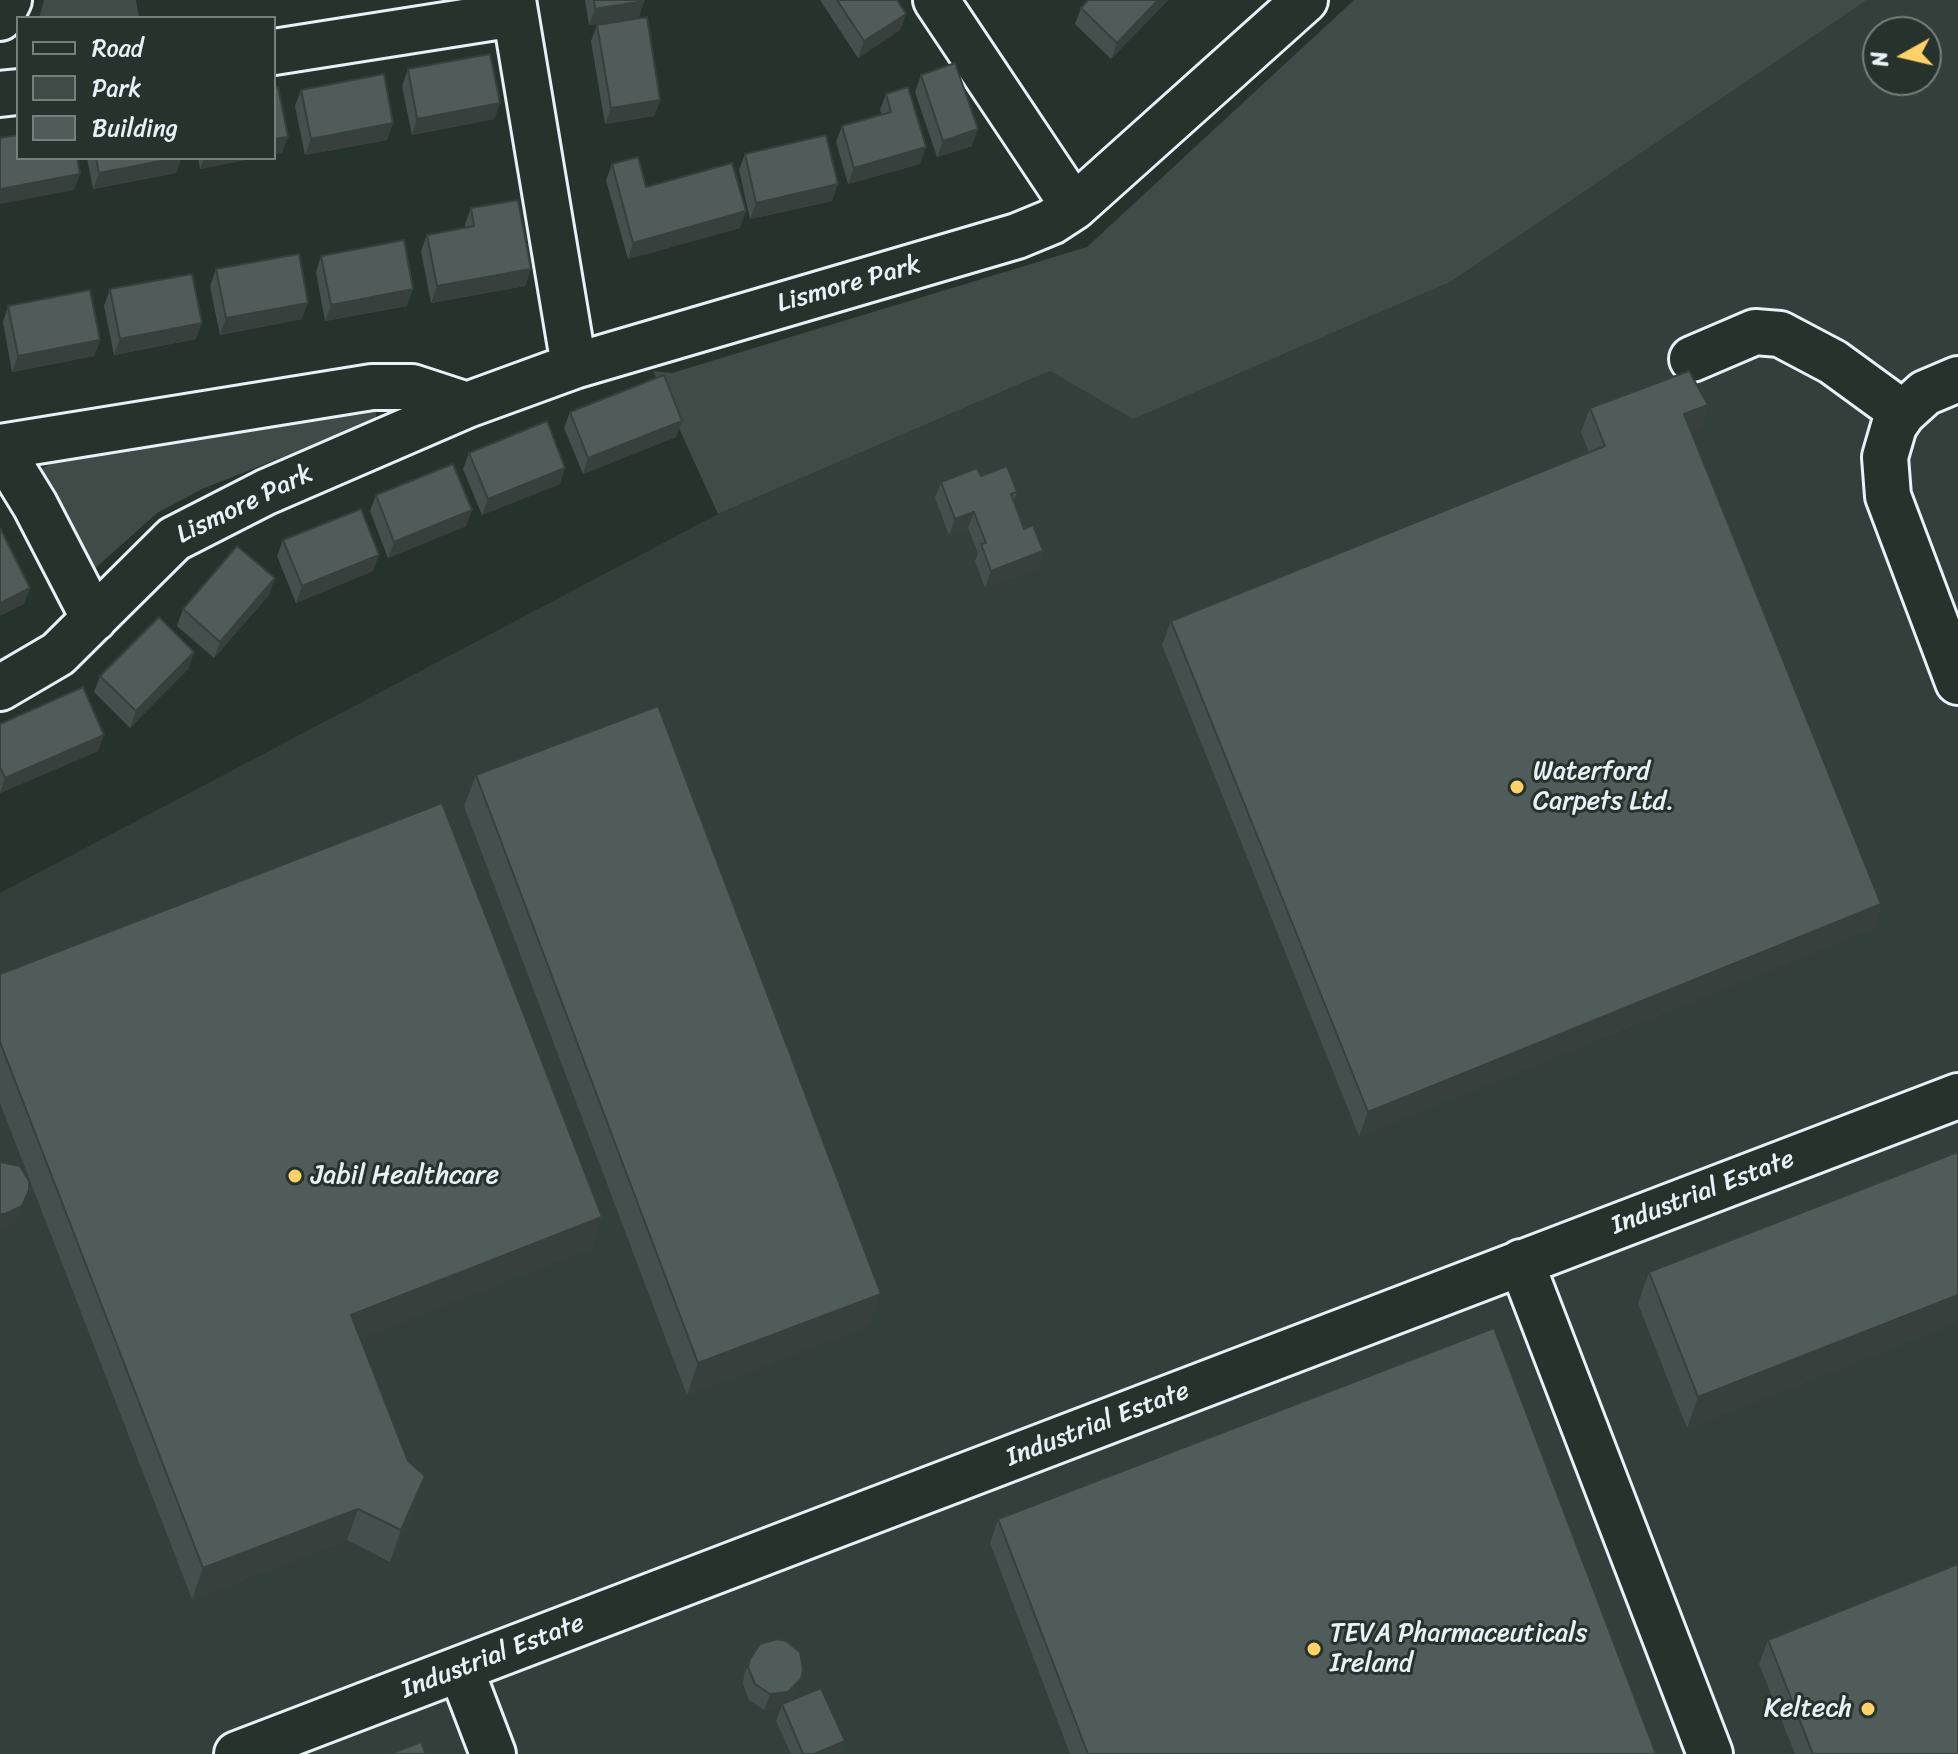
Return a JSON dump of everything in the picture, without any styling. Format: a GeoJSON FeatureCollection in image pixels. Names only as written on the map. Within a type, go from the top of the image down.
{"type":"FeatureCollection","features":[{"type":"Feature","properties":{"kind":"street"},"geometry":{"type":"LineString","coordinates":[[0,18],[9,0]]}},
{"type":"Feature","properties":{"kind":"street"},"geometry":{"type":"LineString","coordinates":[[936,0],[1074,207]]}},
{"type":"Feature","properties":{"kind":"street","name":"Lismore Park"},"geometry":{"type":"LineString","coordinates":[[0,688],[58,654],[152,558],[185,532],[266,492],[467,405],[574,366],[1017,236],[1051,222],[1074,207],[1305,0]]}},
{"type":"Feature","properties":{"kind":"street"},"geometry":{"type":"LineString","coordinates":[[276,52],[514,7],[574,366]]}},
{"type":"Feature","properties":{"kind":"street"},"geometry":{"type":"LineString","coordinates":[[1692,359],[1755,332],[1780,334],[1833,362],[1903,413]]}},
{"type":"Feature","properties":{"kind":"street"},"geometry":{"type":"LineString","coordinates":[[1958,379],[1925,393],[1903,413],[1894,426],[1885,457],[1888,496],[1958,682]]}},
{"type":"Feature","properties":{"kind":"street"},"geometry":{"type":"LineString","coordinates":[[94,619],[40,515],[0,448],[77,432],[394,385],[433,392],[467,405]]}},
{"type":"Feature","properties":{"kind":"street","name":"Industrial Estate"},"geometry":{"type":"LineString","coordinates":[[237,1754],[1958,1096]]}},
{"type":"Feature","properties":{"kind":"street"},"geometry":{"type":"LineString","coordinates":[[1521,1262],[1710,1754]]}},
{"type":"Feature","properties":{"kind":"street"},"geometry":{"type":"LineString","coordinates":[[461,1670],[493,1754]]}},
{"type":"Feature","properties":{"kind":"shaded area"},"geometry":{"type":"Polygon","coordinates":[[[1867,0],[1958,0],[1958,1754],[0,1754],[0,893],[718,514],[1050,371],[1452,281],[1867,0]]]}},
{"type":"Feature","properties":{"kind":"green space"},"geometry":{"type":"Polygon","coordinates":[[[44,0],[136,0],[139,16],[40,16],[44,0]]]}},
{"type":"Feature","properties":{"kind":"green space"},"geometry":{"type":"Polygon","coordinates":[[[1354,0],[1867,0],[1452,281],[1133,419],[1050,371],[718,514],[653,371],[672,373],[1087,247],[1354,0]]]}},
{"type":"Feature","properties":{"kind":"green space"},"geometry":{"type":"Polygon","coordinates":[[[376,405],[376,420],[202,489],[157,513],[91,572],[41,469],[70,453],[376,405]]]}},
{"type":"Feature","properties":{"kind":"building"},"geometry":{"type":"Polygon","coordinates":[[[594,0],[644,0],[644,1],[595,9],[594,0]]]}},
{"type":"Feature","properties":{"kind":"building"},"geometry":{"type":"Polygon","coordinates":[[[837,0],[897,0],[906,14],[864,41],[837,0]]]}},
{"type":"Feature","properties":{"kind":"building"},"geometry":{"type":"Polygon","coordinates":[[[1088,0],[1158,0],[1117,43],[1081,8],[1088,0]]]}},
{"type":"Feature","properties":{"kind":"building"},"geometry":{"type":"Polygon","coordinates":[[[647,17],[660,100],[611,108],[597,25],[647,17]]]}},
{"type":"Feature","properties":{"kind":"building"},"geometry":{"type":"Polygon","coordinates":[[[490,54],[500,103],[417,119],[408,69],[490,54]]]}},
{"type":"Feature","properties":{"kind":"building"},"geometry":{"type":"Polygon","coordinates":[[[955,63],[978,129],[943,141],[921,75],[955,63]]]}},
{"type":"Feature","properties":{"kind":"building"},"geometry":{"type":"Polygon","coordinates":[[[384,74],[393,123],[311,139],[301,90],[384,74]]]}},
{"type":"Feature","properties":{"kind":"building"},"geometry":{"type":"Polygon","coordinates":[[[908,87],[926,147],[854,168],[842,126],[891,112],[886,94],[908,87]]]}},
{"type":"Feature","properties":{"kind":"building"},"geometry":{"type":"Polygon","coordinates":[[[276,88],[288,137],[276,139],[276,88]]]}},
{"type":"Feature","properties":{"kind":"building"},"geometry":{"type":"Polygon","coordinates":[[[16,135],[16,160],[77,160],[80,174],[0,189],[0,138],[16,135]]]}},
{"type":"Feature","properties":{"kind":"building"},"geometry":{"type":"Polygon","coordinates":[[[826,135],[838,184],[756,203],[745,154],[826,135]]]}},
{"type":"Feature","properties":{"kind":"building"},"geometry":{"type":"Polygon","coordinates":[[[638,157],[646,187],[732,163],[746,211],[633,243],[612,164],[638,157]]]}},
{"type":"Feature","properties":{"kind":"building"},"geometry":{"type":"Polygon","coordinates":[[[96,160],[166,160],[99,173],[96,160]]]}},
{"type":"Feature","properties":{"kind":"building"},"geometry":{"type":"Polygon","coordinates":[[[518,200],[531,269],[437,286],[427,235],[474,226],[471,208],[518,200]]]}},
{"type":"Feature","properties":{"kind":"building"},"geometry":{"type":"Polygon","coordinates":[[[404,240],[413,289],[331,305],[321,256],[404,240]]]}},
{"type":"Feature","properties":{"kind":"building"},"geometry":{"type":"Polygon","coordinates":[[[299,254],[308,303],[226,318],[216,269],[299,254]]]}},
{"type":"Feature","properties":{"kind":"building"},"geometry":{"type":"Polygon","coordinates":[[[192,274],[202,323],[120,339],[110,289],[192,274]]]}},
{"type":"Feature","properties":{"kind":"building"},"geometry":{"type":"Polygon","coordinates":[[[90,290],[100,340],[18,356],[8,306],[90,290]]]}},
{"type":"Feature","properties":{"kind":"building","name":"Waterford Carpets Ltd."},"geometry":{"type":"Polygon","coordinates":[[[1689,371],[1708,405],[1684,414],[1881,904],[1368,1112],[1171,621],[1605,446],[1590,408],[1689,371]]]}},
{"type":"Feature","properties":{"kind":"building"},"geometry":{"type":"Polygon","coordinates":[[[664,375],[682,421],[588,458],[570,412],[664,375]]]}},
{"type":"Feature","properties":{"kind":"building"},"geometry":{"type":"Polygon","coordinates":[[[547,421],[565,468],[488,499],[469,453],[547,421]]]}},
{"type":"Feature","properties":{"kind":"building"},"geometry":{"type":"Polygon","coordinates":[[[453,464],[472,510],[394,542],[376,495],[453,464]]]}},
{"type":"Feature","properties":{"kind":"building"},"geometry":{"type":"Polygon","coordinates":[[[1007,466],[1017,492],[1011,494],[1024,529],[1033,525],[1043,551],[991,571],[981,544],[986,543],[974,512],[955,519],[941,482],[977,468],[981,476],[1007,466]]]}},
{"type":"Feature","properties":{"kind":"building"},"geometry":{"type":"Polygon","coordinates":[[[361,509],[379,555],[302,586],[283,540],[361,509]]]}},
{"type":"Feature","properties":{"kind":"building"},"geometry":{"type":"Polygon","coordinates":[[[0,528],[30,588],[0,603],[0,528]]]}},
{"type":"Feature","properties":{"kind":"building"},"geometry":{"type":"Polygon","coordinates":[[[237,546],[275,578],[220,642],[183,609],[237,546]]]}},
{"type":"Feature","properties":{"kind":"building"},"geometry":{"type":"Polygon","coordinates":[[[159,617],[194,652],[136,711],[100,676],[159,617]]]}},
{"type":"Feature","properties":{"kind":"building"},"geometry":{"type":"Polygon","coordinates":[[[83,687],[104,735],[5,778],[0,767],[0,724],[83,687]]]}},
{"type":"Feature","properties":{"kind":"building"},"geometry":{"type":"Polygon","coordinates":[[[658,706],[881,1294],[698,1363],[476,775],[658,706]]]}},
{"type":"Feature","properties":{"kind":"building","name":"Jabil Healthcare"},"geometry":{"type":"Polygon","coordinates":[[[442,803],[602,1217],[351,1315],[408,1461],[425,1476],[401,1530],[358,1509],[203,1568],[0,1042],[0,974],[442,803]]]}},
{"type":"Feature","properties":{"kind":"building"},"geometry":{"type":"Polygon","coordinates":[[[1958,1152],[1958,1295],[1698,1397],[1649,1272],[1958,1152]]]}},
{"type":"Feature","properties":{"kind":"building"},"geometry":{"type":"Polygon","coordinates":[[[0,1162],[20,1166],[29,1181],[29,1190],[22,1206],[5,1214],[0,1214],[0,1162]]]}},
{"type":"Feature","properties":{"kind":"building","name":"TEVA Pharmaceuticals Ireland"},"geometry":{"type":"Polygon","coordinates":[[[1494,1328],[1656,1754],[1088,1754],[998,1519],[1494,1328]]]}},
{"type":"Feature","properties":{"kind":"building","name":"Keltech"},"geometry":{"type":"Polygon","coordinates":[[[1958,1564],[1958,1754],[1813,1754],[1768,1640],[1958,1564]]]}},
{"type":"Feature","properties":{"kind":"building"},"geometry":{"type":"Polygon","coordinates":[[[777,1639],[786,1641],[800,1652],[803,1670],[801,1679],[788,1692],[770,1694],[755,1684],[748,1667],[760,1644],[777,1639]]]}},
{"type":"Feature","properties":{"kind":"building"},"geometry":{"type":"Polygon","coordinates":[[[821,1688],[845,1741],[814,1754],[803,1754],[782,1704],[821,1688]]]}},
{"type":"Feature","properties":{"kind":"building"},"geometry":{"type":"Polygon","coordinates":[[[421,1742],[426,1754],[390,1754],[421,1742]]]}},
{"type":"Feature","properties":{"kind":"place","name":"Waterford Carpets Ltd."},"geometry":{"type":"Point","coordinates":[1517,787]}},
{"type":"Feature","properties":{"kind":"place","name":"Jabil Healthcare"},"geometry":{"type":"Point","coordinates":[295,1176]}},
{"type":"Feature","properties":{"kind":"place","name":"TEVA Pharmaceuticals Ireland"},"geometry":{"type":"Point","coordinates":[1314,1649]}},
{"type":"Feature","properties":{"kind":"place","name":"Keltech"},"geometry":{"type":"Point","coordinates":[1868,1709]}}]}
